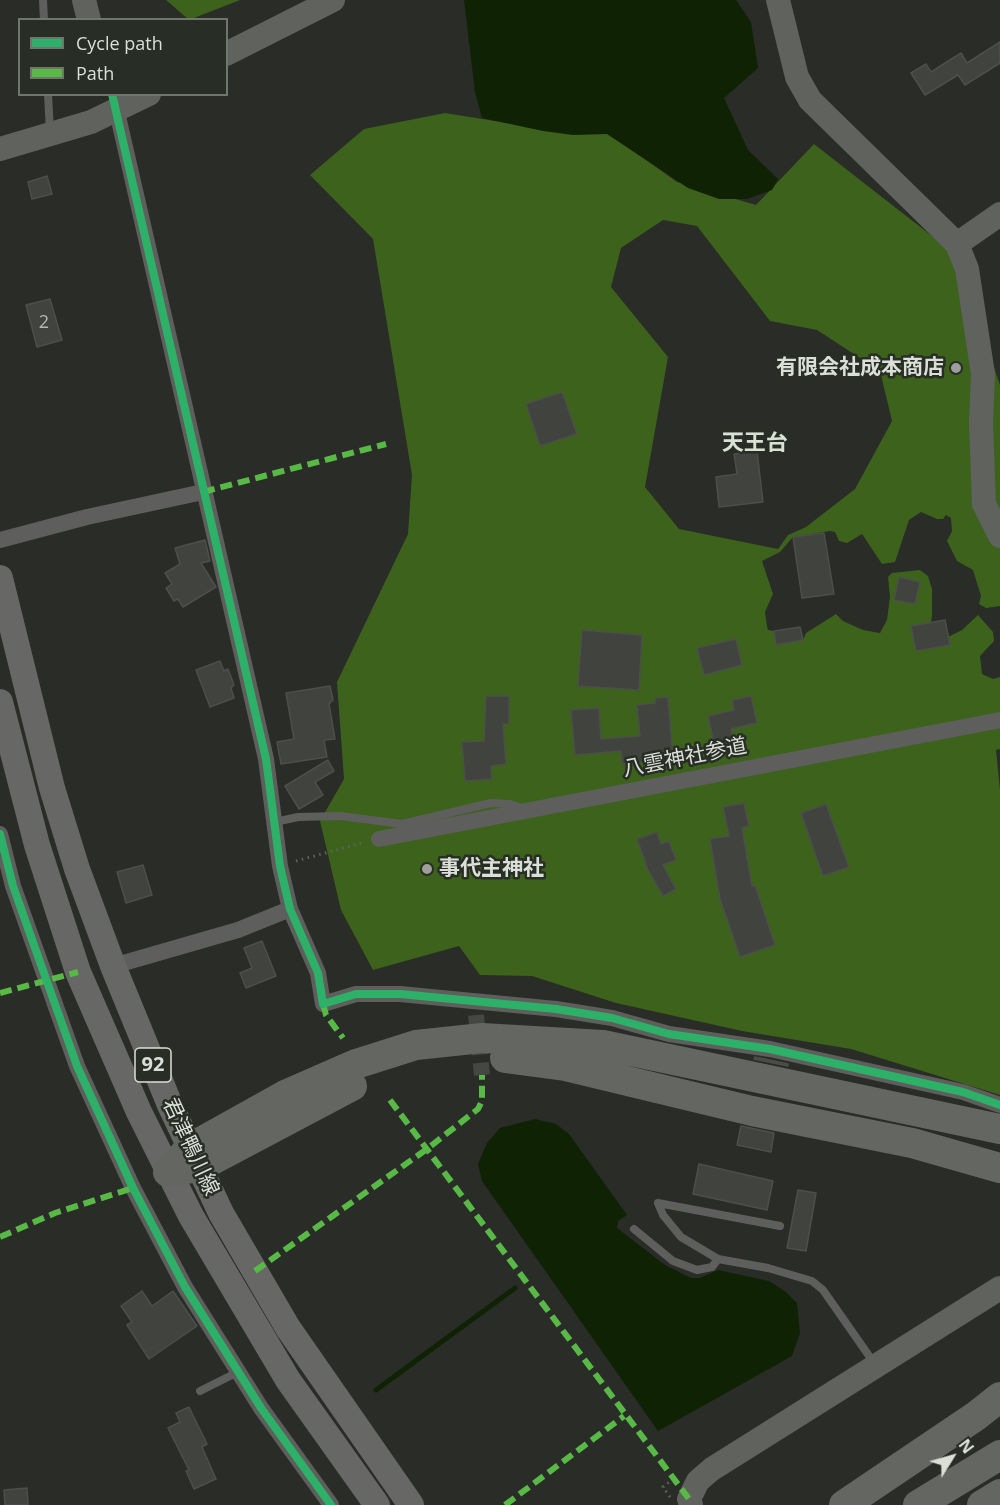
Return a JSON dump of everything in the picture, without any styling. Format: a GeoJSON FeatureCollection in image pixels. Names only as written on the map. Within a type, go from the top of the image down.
{"type":"FeatureCollection","features":[{"type":"Feature","properties":{"kind":"highway"},"geometry":{"type":"LineString","coordinates":[[168,1172],[285,1095],[356,1064],[416,1045],[482,1038],[603,1045],[1000,1129]]}},
{"type":"Feature","properties":{"kind":"highway"},"geometry":{"type":"LineString","coordinates":[[194,1157],[351,1086],[432,1063],[475,1058],[512,1058],[566,1066],[752,1111],[912,1143],[977,1159],[1000,1168]]}},
{"type":"Feature","properties":{"kind":"highway"},"geometry":{"type":"LineString","coordinates":[[942,1116],[1000,1148]]}},
{"type":"Feature","properties":{"kind":"highway"},"geometry":{"type":"LineString","coordinates":[[912,1143],[1000,1191]]}},
{"type":"Feature","properties":{"kind":"highway"},"geometry":{"type":"LineString","coordinates":[[844,1505],[976,1416],[1000,1396]]}},
{"type":"Feature","properties":{"kind":"highway"},"geometry":{"type":"LineString","coordinates":[[918,1505],[1000,1455]]}},
{"type":"Feature","properties":{"kind":"highway"},"geometry":{"type":"LineString","coordinates":[[982,1505],[1000,1494]]}},
{"type":"Feature","properties":{"kind":"highway"},"geometry":{"type":"LineString","coordinates":[[995,1505],[1000,1502]]}},
{"type":"Feature","properties":{"kind":"main road","name":"君津鴨川線"},"geometry":{"type":"LineString","coordinates":[[0,578],[52,788],[76,869],[112,966],[194,1157],[221,1213],[288,1328],[411,1505]]}},
{"type":"Feature","properties":{"kind":"main road","name":"君津鴨川線"},"geometry":{"type":"LineString","coordinates":[[0,702],[37,845],[78,972],[139,1113],[168,1172],[288,1380],[377,1505]]}},
{"type":"Feature","properties":{"kind":"street"},"geometry":{"type":"LineString","coordinates":[[84,0],[89,18]]}},
{"type":"Feature","properties":{"kind":"street"},"geometry":{"type":"LineString","coordinates":[[228,53],[333,0]]}},
{"type":"Feature","properties":{"kind":"street"},"geometry":{"type":"LineString","coordinates":[[778,0],[797,77],[810,100],[957,244],[966,269],[983,374],[981,423],[984,504],[1000,537]]}},
{"type":"Feature","properties":{"kind":"street"},"geometry":{"type":"LineString","coordinates":[[0,149],[50,136],[114,103],[141,96]]}},
{"type":"Feature","properties":{"kind":"street"},"geometry":{"type":"LineString","coordinates":[[114,103],[266,759],[280,866],[290,909],[318,973],[323,1004],[356,994],[400,993],[477,1009],[556,1009],[612,1018],[669,1034],[770,1049],[943,1087],[1000,1105]]}},
{"type":"Feature","properties":{"kind":"street"},"geometry":{"type":"LineString","coordinates":[[957,244],[1000,214]]}},
{"type":"Feature","properties":{"kind":"street"},"geometry":{"type":"LineString","coordinates":[[0,540],[87,517],[203,492]]}},
{"type":"Feature","properties":{"kind":"street","name":"八雲神社参道"},"geometry":{"type":"LineString","coordinates":[[379,839],[1000,720]]}},
{"type":"Feature","properties":{"kind":"street"},"geometry":{"type":"LineString","coordinates":[[0,834],[13,886],[77,1066],[133,1188],[185,1287],[238,1372],[331,1505]]}},
{"type":"Feature","properties":{"kind":"street"},"geometry":{"type":"LineString","coordinates":[[112,966],[238,930],[290,909]]}},
{"type":"Feature","properties":{"kind":"street"},"geometry":{"type":"LineString","coordinates":[[691,1505],[689,1499],[698,1482],[712,1469],[1000,1288]]}},
{"type":"Feature","properties":{"kind":"lane"},"geometry":{"type":"LineString","coordinates":[[43,0],[44,18]]}},
{"type":"Feature","properties":{"kind":"lane"},"geometry":{"type":"LineString","coordinates":[[48,96],[50,136]]}},
{"type":"Feature","properties":{"kind":"lane"},"geometry":{"type":"LineString","coordinates":[[275,822],[298,817],[340,816],[402,824],[491,803],[510,804],[533,811]]}},
{"type":"Feature","properties":{"kind":"lane"},"geometry":{"type":"LineString","coordinates":[[780,1226],[658,1203],[663,1215],[681,1237],[718,1259],[768,1268],[812,1281],[823,1290],[876,1366]]}},
{"type":"Feature","properties":{"kind":"lane"},"geometry":{"type":"LineString","coordinates":[[634,1229],[673,1261],[697,1270],[712,1267],[718,1259]]}},
{"type":"Feature","properties":{"kind":"lane"},"geometry":{"type":"LineString","coordinates":[[200,1391],[238,1372]]}},
{"type":"Feature","properties":{"kind":"path"},"geometry":{"type":"LineString","coordinates":[[280,866],[379,839]]}},
{"type":"Feature","properties":{"kind":"green space"},"geometry":{"type":"Polygon","coordinates":[[[166,0],[240,0],[194,18],[187,18],[166,0]]]}},
{"type":"Feature","properties":{"kind":"green space"},"geometry":{"type":"Polygon","coordinates":[[[445,113],[551,130],[610,134],[677,182],[756,205],[814,144],[955,254],[1000,385],[1000,606],[986,608],[979,604],[981,596],[973,570],[957,561],[947,541],[952,531],[951,518],[946,515],[943,519],[937,519],[921,512],[909,520],[895,562],[882,564],[862,534],[847,543],[839,541],[835,532],[830,531],[793,537],[780,552],[762,561],[773,594],[765,612],[767,626],[768,630],[774,631],[777,645],[803,640],[806,633],[836,614],[843,621],[863,630],[880,633],[887,620],[890,597],[888,577],[892,573],[920,570],[928,576],[932,589],[932,616],[931,622],[912,626],[948,637],[962,630],[978,615],[993,632],[994,641],[980,656],[982,674],[993,679],[1000,677],[1000,749],[996,750],[1000,790],[1000,1095],[851,1049],[742,1031],[616,1003],[532,976],[480,975],[459,946],[373,970],[341,910],[320,821],[344,779],[337,682],[408,534],[412,475],[373,239],[310,175],[364,129],[445,113]],[[663,220],[621,248],[611,287],[668,357],[645,487],[679,529],[778,549],[788,535],[806,527],[855,489],[892,421],[880,371],[817,330],[770,321],[697,226],[663,220]]]}},
{"type":"Feature","properties":{"kind":"shaded area"},"geometry":{"type":"Polygon","coordinates":[[[464,0],[736,0],[751,22],[758,68],[724,98],[748,150],[778,179],[772,190],[747,199],[719,199],[688,188],[607,134],[573,135],[482,118],[475,92],[464,0]]]}},
{"type":"Feature","properties":{"kind":"shaded area"},"geometry":{"type":"Polygon","coordinates":[[[535,1119],[556,1124],[569,1134],[627,1215],[618,1221],[617,1228],[665,1265],[691,1278],[700,1278],[718,1270],[769,1281],[786,1292],[797,1303],[800,1333],[792,1356],[658,1431],[482,1181],[478,1164],[487,1143],[500,1128],[535,1119]]]}},
{"type":"Feature","properties":{"kind":"building"},"geometry":{"type":"Polygon","coordinates":[[[1000,42],[1000,63],[965,85],[958,75],[925,95],[911,73],[926,64],[931,72],[961,53],[967,63],[1000,42]]]}},
{"type":"Feature","properties":{"kind":"building"},"geometry":{"type":"Polygon","coordinates":[[[47,176],[52,194],[32,199],[28,182],[47,176]]]}},
{"type":"Feature","properties":{"kind":"building"},"geometry":{"type":"Polygon","coordinates":[[[50,299],[62,340],[37,347],[26,305],[50,299]]]}},
{"type":"Feature","properties":{"kind":"building"},"geometry":{"type":"Polygon","coordinates":[[[562,392],[577,434],[540,446],[526,404],[562,392]]]}},
{"type":"Feature","properties":{"kind":"building"},"geometry":{"type":"Polygon","coordinates":[[[757,451],[763,502],[719,507],[716,477],[737,474],[734,454],[757,451]]]}},
{"type":"Feature","properties":{"kind":"building"},"geometry":{"type":"Polygon","coordinates":[[[824,533],[834,594],[802,598],[793,537],[824,533]]]}},
{"type":"Feature","properties":{"kind":"building"},"geometry":{"type":"Polygon","coordinates":[[[205,540],[210,561],[201,563],[216,587],[183,607],[178,599],[174,601],[166,588],[172,584],[165,573],[180,564],[175,548],[205,540]]]}},
{"type":"Feature","properties":{"kind":"building"},"geometry":{"type":"Polygon","coordinates":[[[899,577],[920,582],[915,604],[894,600],[899,577]]]}},
{"type":"Feature","properties":{"kind":"building"},"geometry":{"type":"Polygon","coordinates":[[[945,620],[950,645],[916,651],[911,626],[945,620]]]}},
{"type":"Feature","properties":{"kind":"building"},"geometry":{"type":"Polygon","coordinates":[[[800,627],[803,640],[776,645],[774,631],[800,627]]]}},
{"type":"Feature","properties":{"kind":"building"},"geometry":{"type":"Polygon","coordinates":[[[582,630],[642,635],[639,690],[578,686],[582,630]]]}},
{"type":"Feature","properties":{"kind":"building"},"geometry":{"type":"Polygon","coordinates":[[[736,639],[742,665],[704,675],[697,648],[736,639]]]}},
{"type":"Feature","properties":{"kind":"building"},"geometry":{"type":"Polygon","coordinates":[[[220,661],[224,671],[228,669],[234,685],[231,688],[234,698],[210,707],[196,670],[220,661]]]}},
{"type":"Feature","properties":{"kind":"building"},"geometry":{"type":"Polygon","coordinates":[[[330,686],[333,700],[329,704],[335,739],[324,740],[327,757],[281,764],[277,742],[294,739],[286,693],[330,686]]]}},
{"type":"Feature","properties":{"kind":"building"},"geometry":{"type":"Polygon","coordinates":[[[486,696],[509,696],[509,724],[503,724],[506,764],[491,766],[492,779],[465,781],[462,742],[484,741],[486,696]]]}},
{"type":"Feature","properties":{"kind":"building"},"geometry":{"type":"Polygon","coordinates":[[[751,696],[757,723],[731,729],[733,739],[714,743],[708,716],[734,710],[732,700],[751,696]]]}},
{"type":"Feature","properties":{"kind":"building"},"geometry":{"type":"Polygon","coordinates":[[[668,697],[673,759],[622,764],[621,751],[575,755],[571,710],[599,708],[601,739],[640,736],[637,705],[655,703],[655,698],[668,697]]]}},
{"type":"Feature","properties":{"kind":"building"},"geometry":{"type":"Polygon","coordinates":[[[328,760],[334,771],[315,782],[323,795],[299,809],[285,786],[328,760]]]}},
{"type":"Feature","properties":{"kind":"building"},"geometry":{"type":"Polygon","coordinates":[[[744,803],[749,826],[742,828],[752,886],[755,885],[775,945],[740,957],[720,899],[710,839],[729,836],[723,807],[744,803]]]}},
{"type":"Feature","properties":{"kind":"building"},"geometry":{"type":"Polygon","coordinates":[[[826,804],[849,867],[823,876],[801,813],[826,804]]]}},
{"type":"Feature","properties":{"kind":"building"},"geometry":{"type":"Polygon","coordinates":[[[657,832],[661,844],[669,841],[676,860],[663,865],[676,889],[663,896],[648,870],[637,839],[657,832]]]}},
{"type":"Feature","properties":{"kind":"building"},"geometry":{"type":"Polygon","coordinates":[[[143,865],[152,895],[126,903],[117,872],[143,865]]]}},
{"type":"Feature","properties":{"kind":"building"},"geometry":{"type":"Polygon","coordinates":[[[262,941],[276,976],[246,988],[240,973],[252,968],[244,948],[262,941]]]}},
{"type":"Feature","properties":{"kind":"building"},"geometry":{"type":"Polygon","coordinates":[[[755,1057],[788,1064],[788,1066],[754,1059],[755,1057]]]}},
{"type":"Feature","properties":{"kind":"building"},"geometry":{"type":"Polygon","coordinates":[[[741,1126],[774,1133],[771,1152],[737,1145],[741,1126]]]}},
{"type":"Feature","properties":{"kind":"building"},"geometry":{"type":"Polygon","coordinates":[[[699,1164],[773,1181],[767,1210],[693,1194],[699,1164]]]}},
{"type":"Feature","properties":{"kind":"building"},"geometry":{"type":"Polygon","coordinates":[[[798,1190],[816,1193],[806,1251],[787,1248],[798,1190]]]}},
{"type":"Feature","properties":{"kind":"building"},"geometry":{"type":"Polygon","coordinates":[[[142,1291],[152,1306],[173,1291],[197,1326],[149,1359],[127,1325],[132,1322],[121,1306],[142,1291]]]}},
{"type":"Feature","properties":{"kind":"building"},"geometry":{"type":"Polygon","coordinates":[[[189,1407],[207,1444],[202,1447],[216,1479],[194,1489],[186,1471],[189,1470],[168,1428],[180,1422],[176,1413],[189,1407]]]}},
{"type":"Feature","properties":{"kind":"building"},"geometry":{"type":"Polygon","coordinates":[[[27,1488],[28,1505],[5,1505],[4,1490],[27,1488]]]}},
{"type":"Feature","properties":{"kind":"waterway"},"geometry":{"type":"LineString","coordinates":[[376,1390],[515,1288]]}},
{"type":"Feature","properties":{"kind":"tunnel"},"geometry":{"type":"LineString","coordinates":[[476,1015],[482,1075]]}},
{"type":"Feature","properties":{"kind":"marked path"},"geometry":{"type":"LineString","coordinates":[[203,492],[386,444]]}},
{"type":"Feature","properties":{"kind":"marked path"},"geometry":{"type":"LineString","coordinates":[[0,993],[78,972]]}},
{"type":"Feature","properties":{"kind":"marked path"},"geometry":{"type":"LineString","coordinates":[[323,1004],[326,1015],[343,1038]]}},
{"type":"Feature","properties":{"kind":"marked path"},"geometry":{"type":"LineString","coordinates":[[255,1271],[427,1149],[478,1109],[482,1101],[482,1075]]}},
{"type":"Feature","properties":{"kind":"marked path"},"geometry":{"type":"LineString","coordinates":[[390,1100],[689,1499]]}},
{"type":"Feature","properties":{"kind":"marked path"},"geometry":{"type":"LineString","coordinates":[[0,1237],[55,1213],[133,1188]]}},
{"type":"Feature","properties":{"kind":"marked path"},"geometry":{"type":"LineString","coordinates":[[505,1505],[624,1416]]}},
{"type":"Feature","properties":{"kind":"cycle path"},"geometry":{"type":"LineString","coordinates":[[112,96],[266,759],[280,866],[290,909],[318,973],[323,1004],[356,994],[400,994],[556,1009],[612,1018],[669,1034],[770,1049],[963,1092],[1000,1105]]}},
{"type":"Feature","properties":{"kind":"cycle path"},"geometry":{"type":"LineString","coordinates":[[0,834],[13,886],[77,1066],[133,1188],[185,1287],[261,1408],[331,1505]]}},
{"type":"Feature","properties":{"kind":"place","name":"有限会社成本商店"},"geometry":{"type":"Point","coordinates":[956,368]}},
{"type":"Feature","properties":{"kind":"place","name":"事代主神社"},"geometry":{"type":"Point","coordinates":[427,869]}},
{"type":"Feature","properties":{"kind":"district","name":"天王台"},"geometry":{"type":"Point","coordinates":[755,444]}}]}
